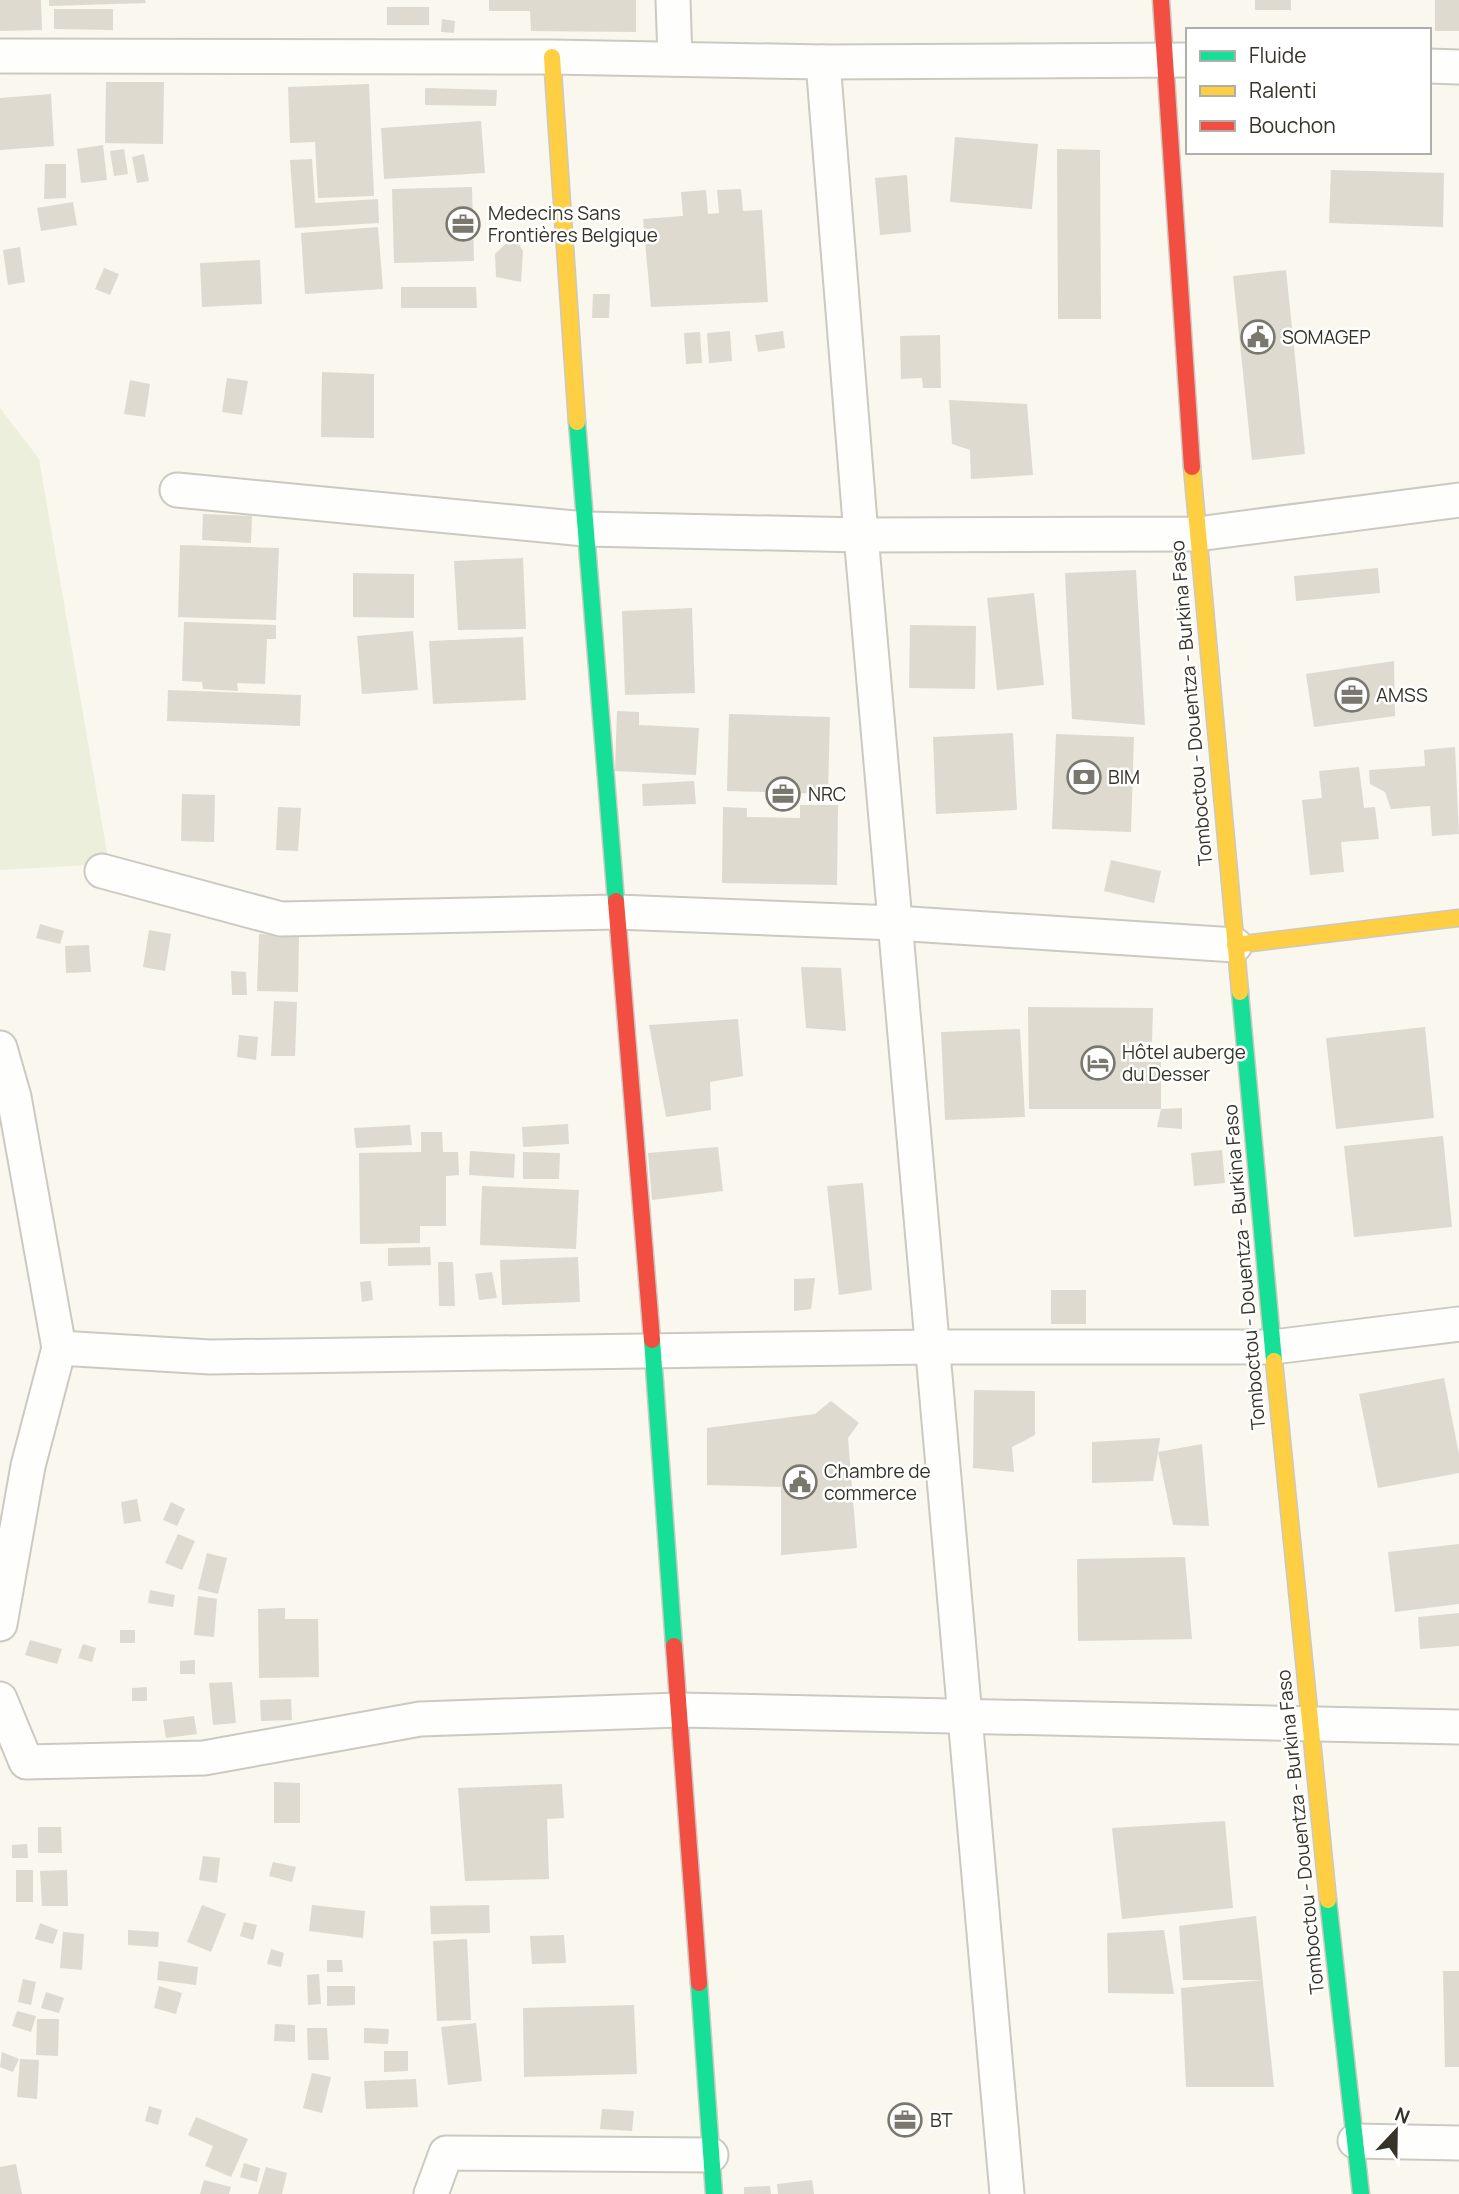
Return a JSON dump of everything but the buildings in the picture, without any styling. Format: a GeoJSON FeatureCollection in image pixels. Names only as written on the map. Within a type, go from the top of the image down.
{"type":"FeatureCollection","features":[{"type":"Feature","properties":{"kind":"main road","name":"Tomboctou - Douentza - Burkina Faso"},"geometry":{"type":"LineString","coordinates":[[1161,0],[1176,60],[1197,534],[1308,1723],[1361,2194]]}},
{"type":"Feature","properties":{"kind":"main road"},"geometry":{"type":"LineString","coordinates":[[552,57],[585,529],[653,1351],[713,2194]]}},
{"type":"Feature","properties":{"kind":"main road"},"geometry":{"type":"LineString","coordinates":[[1235,945],[1459,918]]}},
{"type":"Feature","properties":{"kind":"street"},"geometry":{"type":"LineString","coordinates":[[673,0],[675,59]]}},
{"type":"Feature","properties":{"kind":"street"},"geometry":{"type":"LineString","coordinates":[[0,56],[552,57],[823,62],[1176,60]]}},
{"type":"Feature","properties":{"kind":"street"},"geometry":{"type":"LineString","coordinates":[[823,62],[861,535],[1007,2194]]}},
{"type":"Feature","properties":{"kind":"street"},"geometry":{"type":"LineString","coordinates":[[1431,66],[1459,67]]}},
{"type":"Feature","properties":{"kind":"street"},"geometry":{"type":"LineString","coordinates":[[177,490],[585,529],[861,535],[1197,534],[1459,500]]}},
{"type":"Feature","properties":{"kind":"street"},"geometry":{"type":"LineString","coordinates":[[102,871],[281,919],[618,912],[895,923],[1235,945]]}},
{"type":"Feature","properties":{"kind":"street"},"geometry":{"type":"LineString","coordinates":[[0,1048],[14,1097],[59,1348],[28,1466],[0,1625]]}},
{"type":"Feature","properties":{"kind":"street"},"geometry":{"type":"LineString","coordinates":[[59,1348],[210,1357],[933,1347],[1273,1347],[1459,1324]]}},
{"type":"Feature","properties":{"kind":"street"},"geometry":{"type":"LineString","coordinates":[[0,1699],[26,1762],[204,1758],[419,1719],[679,1710],[1459,1727]]}},
{"type":"Feature","properties":{"kind":"street"},"geometry":{"type":"LineString","coordinates":[[1355,2141],[1459,2143]]}},
{"type":"Feature","properties":{"kind":"street"},"geometry":{"type":"LineString","coordinates":[[431,2194],[446,2153],[711,2155]]}},
{"type":"Feature","properties":{"kind":"green space"},"geometry":{"type":"Polygon","coordinates":[[[0,408],[39,459],[109,864],[0,870],[0,408]]]}},
{"type":"Feature","properties":{"kind":"traffic: fast"},"geometry":{"type":"LineString","coordinates":[[577,422],[616,901]]}},
{"type":"Feature","properties":{"kind":"traffic: fast"},"geometry":{"type":"LineString","coordinates":[[1240,992],[1274,1361]]}},
{"type":"Feature","properties":{"kind":"traffic: fast"},"geometry":{"type":"LineString","coordinates":[[652,1340],[674,1646]]}},
{"type":"Feature","properties":{"kind":"traffic: fast"},"geometry":{"type":"LineString","coordinates":[[1328,1900],[1361,2194]]}},
{"type":"Feature","properties":{"kind":"traffic: fast"},"geometry":{"type":"LineString","coordinates":[[699,1983],[714,2194]]}},
{"type":"Feature","properties":{"kind":"traffic: slow"},"geometry":{"type":"LineString","coordinates":[[552,57],[577,422]]}},
{"type":"Feature","properties":{"kind":"traffic: slow"},"geometry":{"type":"LineString","coordinates":[[1192,467],[1240,992]]}},
{"type":"Feature","properties":{"kind":"traffic: slow"},"geometry":{"type":"LineString","coordinates":[[1235,945],[1459,918]]}},
{"type":"Feature","properties":{"kind":"traffic: slow"},"geometry":{"type":"LineString","coordinates":[[1274,1361],[1328,1900]]}},
{"type":"Feature","properties":{"kind":"traffic: jam"},"geometry":{"type":"LineString","coordinates":[[1161,0],[1192,467]]}},
{"type":"Feature","properties":{"kind":"traffic: jam"},"geometry":{"type":"LineString","coordinates":[[616,901],[652,1340]]}},
{"type":"Feature","properties":{"kind":"traffic: jam"},"geometry":{"type":"LineString","coordinates":[[674,1646],[699,1983]]}},
{"type":"Feature","properties":{"kind":"place","name":"Medecins Sans Frontières Belgique"},"geometry":{"type":"Point","coordinates":[463,224]}},
{"type":"Feature","properties":{"kind":"place","name":"SOMAGEP"},"geometry":{"type":"Point","coordinates":[1258,337]}},
{"type":"Feature","properties":{"kind":"place","name":"AMSS"},"geometry":{"type":"Point","coordinates":[1352,695]}},
{"type":"Feature","properties":{"kind":"place","name":"BIM"},"geometry":{"type":"Point","coordinates":[1084,777]}},
{"type":"Feature","properties":{"kind":"place","name":"NRC"},"geometry":{"type":"Point","coordinates":[783,794]}},
{"type":"Feature","properties":{"kind":"place","name":"Hôtel auberge du Desser"},"geometry":{"type":"Point","coordinates":[1098,1063]}},
{"type":"Feature","properties":{"kind":"place","name":"Chambre de commerce"},"geometry":{"type":"Point","coordinates":[800,1482]}},
{"type":"Feature","properties":{"kind":"place","name":"BT"},"geometry":{"type":"Point","coordinates":[905,2120]}}]}
